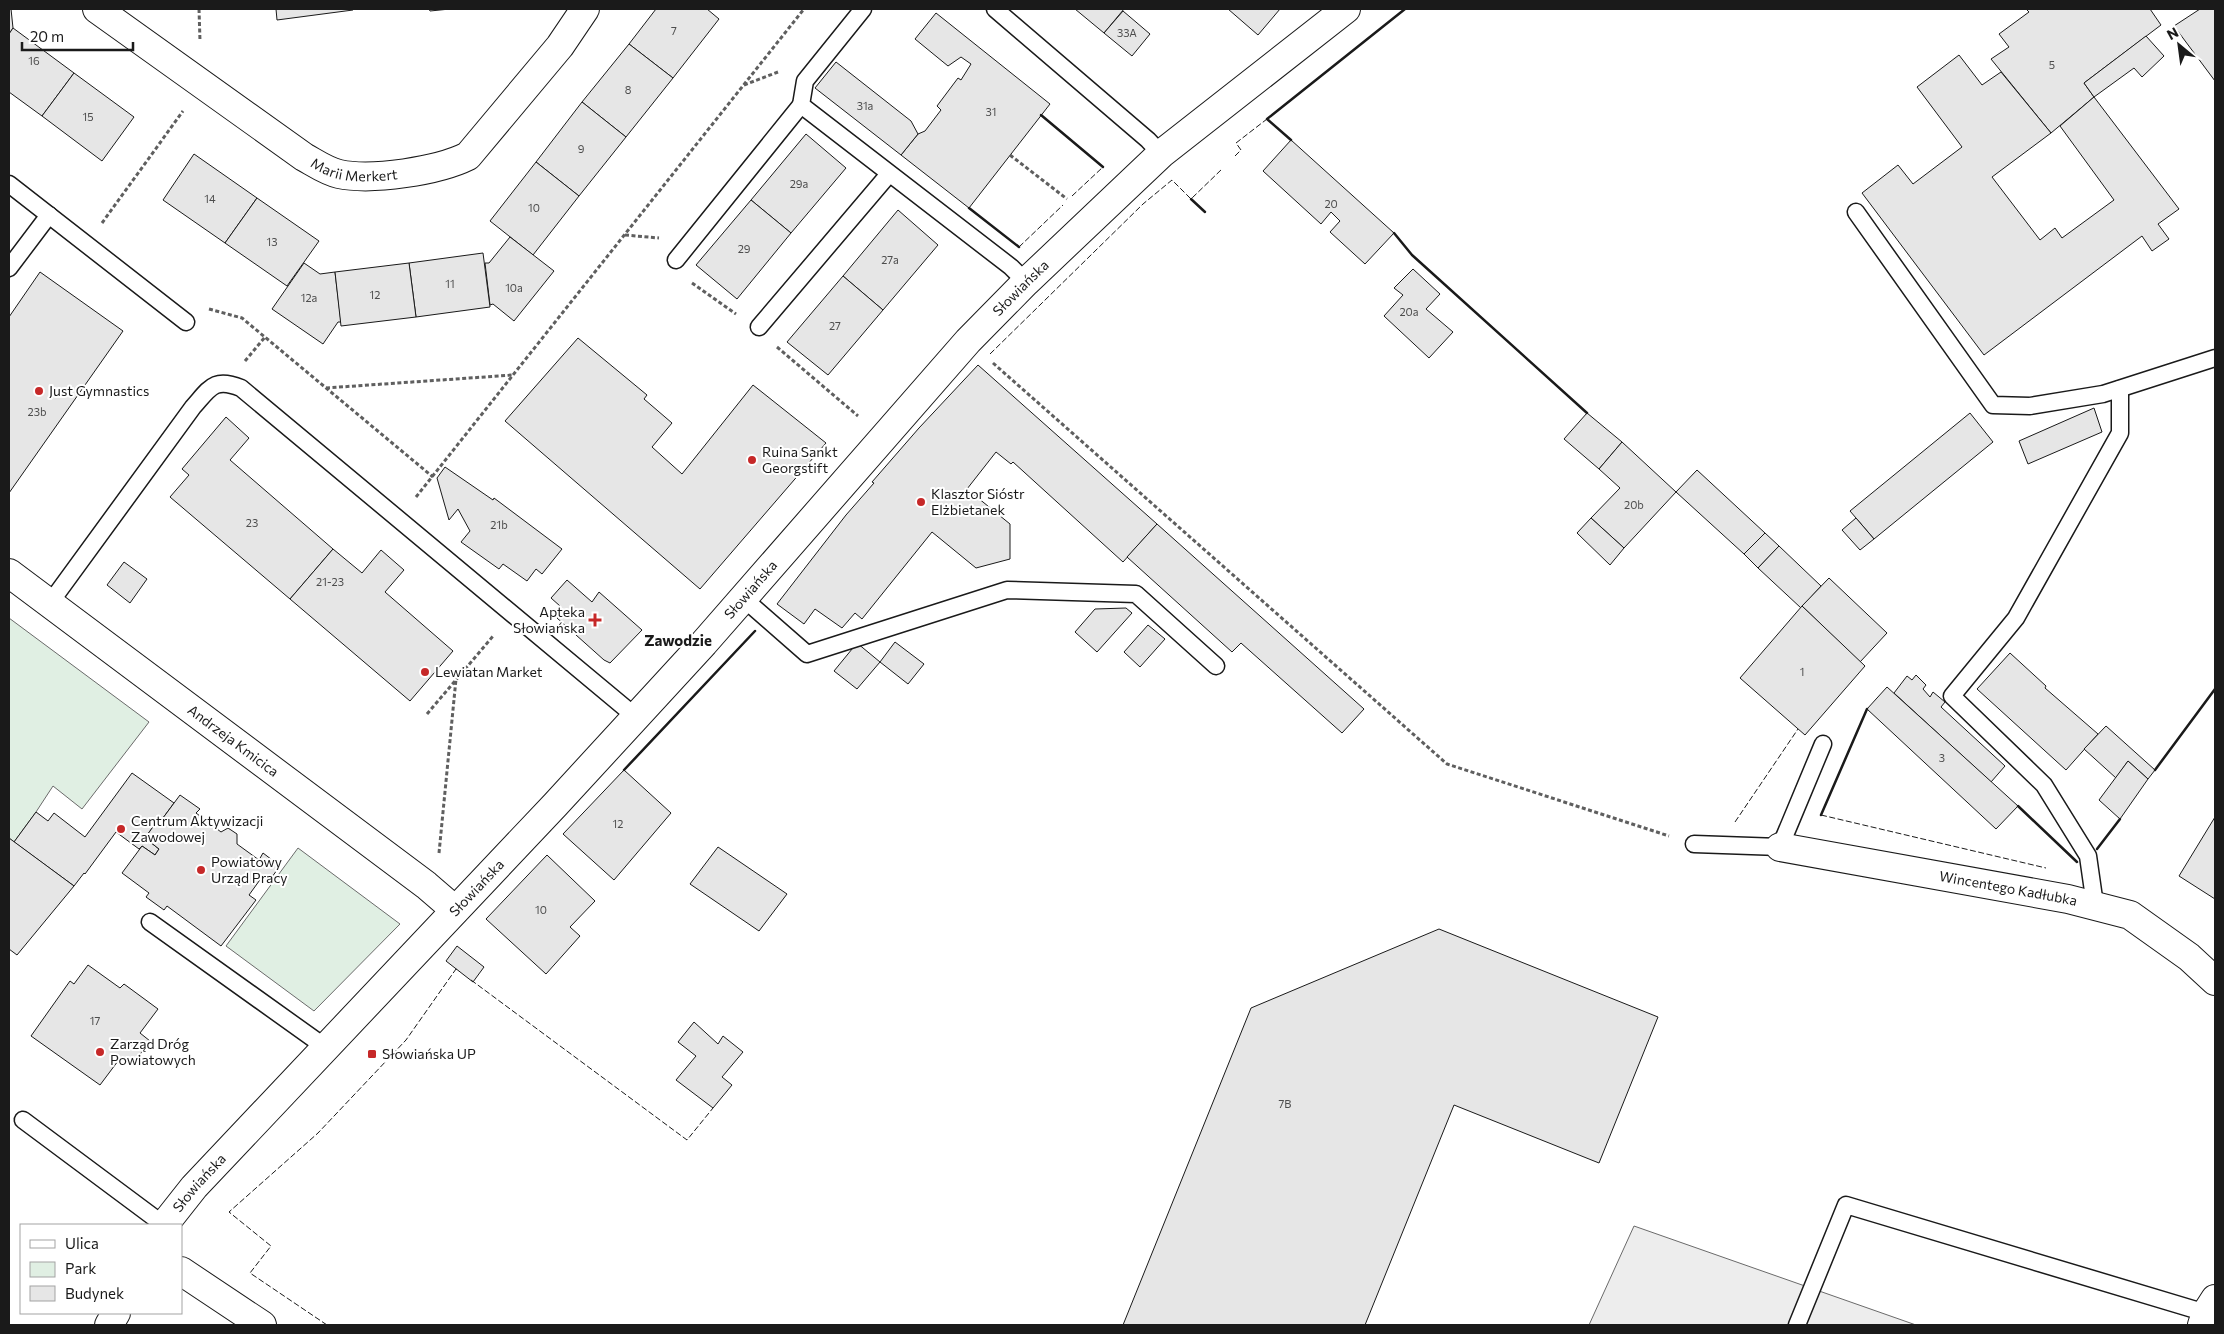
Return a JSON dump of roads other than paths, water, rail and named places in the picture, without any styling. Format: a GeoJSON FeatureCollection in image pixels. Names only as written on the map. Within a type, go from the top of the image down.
{"type":"FeatureCollection","features":[{"type":"Feature","properties":{"kind":"street","name":"Marii Merkert"},"geometry":{"type":"LineString","coordinates":[[98,9],[322,168],[338,174],[361,178],[428,169],[453,163],[468,156],[560,46],[585,9]]}},
{"type":"Feature","properties":{"kind":"street","name":"Słowiańska"},"geometry":{"type":"LineString","coordinates":[[165,1224],[194,1187],[636,717],[968,341],[1026,282],[1162,154],[1346,9]]}},
{"type":"Feature","properties":{"kind":"street","name":"Andrzeja Kmicica"},"geometry":{"type":"LineString","coordinates":[[9,573],[426,885],[455,910]]}},
{"type":"Feature","properties":{"kind":"street","name":"Wincentego Kadłubka"},"geometry":{"type":"LineString","coordinates":[[1780,847],[2095,904],[2130,915],[2189,957],[2215,981]]}},
{"type":"Feature","properties":{"kind":"street"},"geometry":{"type":"LineString","coordinates":[[182,1272],[262,1325]]}},
{"type":"Feature","properties":{"kind":"lane"},"geometry":{"type":"LineString","coordinates":[[676,260],[801,105],[805,81],[863,9]]}},
{"type":"Feature","properties":{"kind":"lane"},"geometry":{"type":"LineString","coordinates":[[995,9],[1162,154]]}},
{"type":"Feature","properties":{"kind":"lane"},"geometry":{"type":"LineString","coordinates":[[801,105],[1011,267],[1026,282]]}},
{"type":"Feature","properties":{"kind":"lane"},"geometry":{"type":"LineString","coordinates":[[759,327],[889,174]]}},
{"type":"Feature","properties":{"kind":"lane"},"geometry":{"type":"LineString","coordinates":[[9,184],[186,322]]}},
{"type":"Feature","properties":{"kind":"lane"},"geometry":{"type":"LineString","coordinates":[[1856,212],[1993,405],[2030,406],[2103,394],[2215,358]]}},
{"type":"Feature","properties":{"kind":"lane"},"geometry":{"type":"LineString","coordinates":[[9,268],[48,215]]}},
{"type":"Feature","properties":{"kind":"lane"},"geometry":{"type":"LineString","coordinates":[[50,603],[193,407],[212,385],[227,382],[241,388],[636,717]]}},
{"type":"Feature","properties":{"kind":"lane"},"geometry":{"type":"LineString","coordinates":[[2095,904],[2088,856],[2044,785],[1952,696],[2016,618],[2120,433],[2120,389]]}},
{"type":"Feature","properties":{"kind":"lane"},"geometry":{"type":"LineString","coordinates":[[743,598],[807,654],[1007,590],[1136,594],[1216,666]]}},
{"type":"Feature","properties":{"kind":"lane"},"geometry":{"type":"LineString","coordinates":[[1694,844],[1780,847],[1823,744]]}},
{"type":"Feature","properties":{"kind":"lane"},"geometry":{"type":"LineString","coordinates":[[150,922],[325,1047]]}},
{"type":"Feature","properties":{"kind":"lane"},"geometry":{"type":"LineString","coordinates":[[22,1120],[163,1224]]}},
{"type":"Feature","properties":{"kind":"lane"},"geometry":{"type":"LineString","coordinates":[[1797,1325],[1846,1205],[2208,1312]]}},
{"type":"Feature","properties":{"kind":"place","name":"Just Gymnastics"},"geometry":{"type":"Point","coordinates":[39,391]}},
{"type":"Feature","properties":{"kind":"place","name":"Ruina Sankt Georgstift"},"geometry":{"type":"Point","coordinates":[752,460]}},
{"type":"Feature","properties":{"kind":"place","name":"Klasztor Sióstr Elżbietanek"},"geometry":{"type":"Point","coordinates":[921,502]}},
{"type":"Feature","properties":{"kind":"place","name":"Apteka Słowiańska"},"geometry":{"type":"Point","coordinates":[595,620]}},
{"type":"Feature","properties":{"kind":"place","name":"Lewiatan Market"},"geometry":{"type":"Point","coordinates":[425,672]}},
{"type":"Feature","properties":{"kind":"place","name":"Centrum Aktywizacji Zawodowej"},"geometry":{"type":"Point","coordinates":[121,829]}},
{"type":"Feature","properties":{"kind":"place","name":"Powiatowy Urząd Pracy"},"geometry":{"type":"Point","coordinates":[201,870]}},
{"type":"Feature","properties":{"kind":"place","name":"Zarząd Dróg Powiatowych"},"geometry":{"type":"Point","coordinates":[100,1052]}},
{"type":"Feature","properties":{"kind":"place","name":"Słowiańska UP"},"geometry":{"type":"Point","coordinates":[372,1054]}},
{"type":"Feature","properties":{"kind":"district","name":"Zawodzie"},"geometry":{"type":"Point","coordinates":[678,641]}}]}
